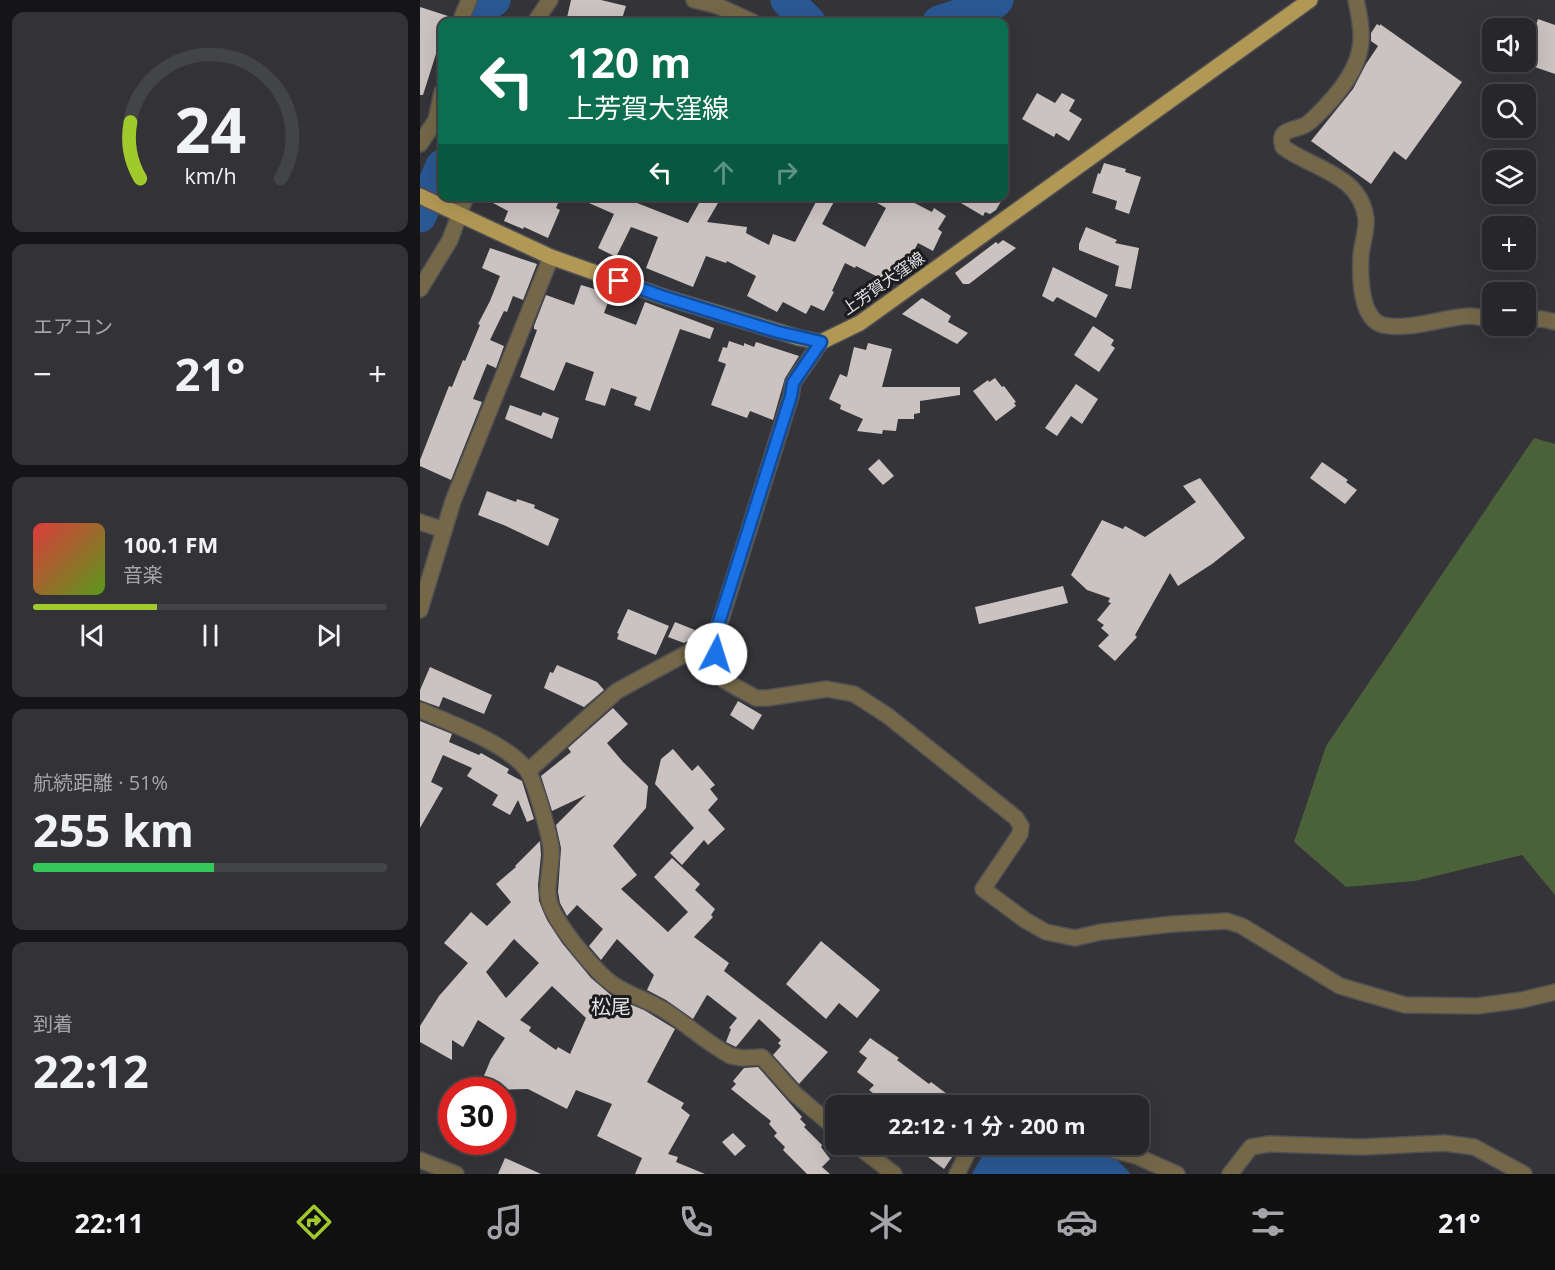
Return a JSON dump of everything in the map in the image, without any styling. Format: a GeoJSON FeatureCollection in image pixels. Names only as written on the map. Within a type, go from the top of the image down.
{"type":"FeatureCollection","features":[{"type":"Feature","properties":{"kind":"main road","name":"上芳賀大窪線"},"geometry":{"type":"LineString","coordinates":[[821,342],[860,323],[1310,0]]}},
{"type":"Feature","properties":{"kind":"main road"},"geometry":{"type":"LineString","coordinates":[[420,196],[551,256],[664,297],[800,338],[821,342]]}},
{"type":"Feature","properties":{"kind":"street"},"geometry":{"type":"LineString","coordinates":[[462,18],[469,0]]}},
{"type":"Feature","properties":{"kind":"street"},"geometry":{"type":"LineString","coordinates":[[538,18],[550,0]]}},
{"type":"Feature","properties":{"kind":"street"},"geometry":{"type":"LineString","coordinates":[[694,0],[718,6],[744,18]]}},
{"type":"Feature","properties":{"kind":"street"},"geometry":{"type":"LineString","coordinates":[[1356,0],[1361,43],[1356,62],[1343,84],[1315,117],[1303,127],[1286,130],[1282,134],[1283,147],[1339,176],[1352,188],[1361,202],[1366,220],[1361,254],[1362,278],[1368,313],[1375,322],[1395,326],[1472,316],[1482,318]]}},
{"type":"Feature","properties":{"kind":"street"},"geometry":{"type":"LineString","coordinates":[[420,144],[436,120],[438,111]]}},
{"type":"Feature","properties":{"kind":"street"},"geometry":{"type":"LineString","coordinates":[[420,289],[450,240],[454,213],[462,201]]}},
{"type":"Feature","properties":{"kind":"street"},"geometry":{"type":"LineString","coordinates":[[420,610],[453,501],[551,256]]}},
{"type":"Feature","properties":{"kind":"street"},"geometry":{"type":"LineString","coordinates":[[1536,320],[1555,321]]}},
{"type":"Feature","properties":{"kind":"street"},"geometry":{"type":"LineString","coordinates":[[821,342],[793,383],[791,396],[714,638],[718,669],[725,681],[756,698],[827,689],[854,694],[888,716],[1016,818],[1021,826],[1020,834],[983,889],[1025,920],[1046,932],[1075,938],[1112,930],[1227,921],[1242,926],[1340,986],[1405,1005],[1477,1006],[1522,1000],[1555,992]]}},
{"type":"Feature","properties":{"kind":"street"},"geometry":{"type":"LineString","coordinates":[[420,522],[444,530]]}},
{"type":"Feature","properties":{"kind":"street"},"geometry":{"type":"LineString","coordinates":[[528,771],[617,691],[714,638]]}},
{"type":"Feature","properties":{"kind":"street"},"geometry":{"type":"LineString","coordinates":[[420,710],[489,742],[516,759],[528,771],[547,826],[551,850],[550,907],[569,936],[591,962],[613,984],[665,1010],[720,1050],[731,1056],[762,1057],[795,1094],[825,1120]]}},
{"type":"Feature","properties":{"kind":"street"},"geometry":{"type":"LineString","coordinates":[[1230,1174],[1251,1147],[1269,1144],[1362,1147],[1444,1143],[1474,1147],[1524,1174]]}},
{"type":"Feature","properties":{"kind":"street"},"geometry":{"type":"LineString","coordinates":[[869,1155],[894,1174]]}},
{"type":"Feature","properties":{"kind":"street"},"geometry":{"type":"LineString","coordinates":[[957,1174],[966,1155]]}},
{"type":"Feature","properties":{"kind":"street"},"geometry":{"type":"LineString","coordinates":[[1132,1155],[1178,1174]]}},
{"type":"Feature","properties":{"kind":"street"},"geometry":{"type":"LineString","coordinates":[[420,1160],[456,1174]]}},
{"type":"Feature","properties":{"kind":"green space"},"geometry":{"type":"Polygon","coordinates":[[[1534,438],[1555,444],[1555,895],[1522,855],[1415,881],[1346,887],[1294,842],[1326,746],[1534,438]]]}},
{"type":"Feature","properties":{"kind":"water"},"geometry":{"type":"Polygon","coordinates":[[[983,1155],[1095,1155],[1116,1159],[1131,1174],[972,1174],[983,1155]]]}},
{"type":"Feature","properties":{"kind":"building"},"geometry":{"type":"Polygon","coordinates":[[[571,0],[601,0],[626,6],[622,18],[567,18],[571,0]]]}},
{"type":"Feature","properties":{"kind":"building"},"geometry":{"type":"Polygon","coordinates":[[[420,7],[448,16],[447,18],[438,18],[438,48],[423,95],[420,95],[420,7]]]}},
{"type":"Feature","properties":{"kind":"building"},"geometry":{"type":"Polygon","coordinates":[[[1538,19],[1555,25],[1555,74],[1536,67],[1538,19]]]}},
{"type":"Feature","properties":{"kind":"building"},"geometry":{"type":"Polygon","coordinates":[[[1377,24],[1462,82],[1406,160],[1394,151],[1371,184],[1311,141],[1353,89],[1378,46],[1371,41],[1371,33],[1377,24]]]}},
{"type":"Feature","properties":{"kind":"building"},"geometry":{"type":"Polygon","coordinates":[[[1037,93],[1055,103],[1062,93],[1075,100],[1069,111],[1082,119],[1069,141],[1056,133],[1054,137],[1022,119],[1037,93]]]}},
{"type":"Feature","properties":{"kind":"building"},"geometry":{"type":"Polygon","coordinates":[[[1104,163],[1126,169],[1125,172],[1141,177],[1129,214],[1115,209],[1117,201],[1092,193],[1098,173],[1100,174],[1104,163]]]}},
{"type":"Feature","properties":{"kind":"building"},"geometry":{"type":"Polygon","coordinates":[[[489,201],[559,201],[556,208],[560,210],[548,238],[504,221],[508,211],[489,201]]]}},
{"type":"Feature","properties":{"kind":"building"},"geometry":{"type":"Polygon","coordinates":[[[584,201],[638,201],[637,203],[688,223],[700,201],[719,201],[707,222],[747,227],[746,233],[769,245],[773,234],[795,242],[816,201],[834,201],[822,224],[865,247],[886,208],[874,201],[911,201],[932,212],[934,208],[946,216],[938,229],[942,232],[933,251],[918,243],[902,273],[898,271],[892,284],[845,263],[824,311],[811,305],[806,314],[783,302],[777,312],[747,296],[756,276],[727,261],[726,263],[706,256],[693,287],[646,268],[658,237],[631,227],[616,257],[598,248],[614,214],[584,201]]]}},
{"type":"Feature","properties":{"kind":"building"},"geometry":{"type":"Polygon","coordinates":[[[958,201],[1001,201],[996,210],[990,214],[985,212],[983,216],[958,201]]]}},
{"type":"Feature","properties":{"kind":"building"},"geometry":{"type":"Polygon","coordinates":[[[1086,227],[1117,240],[1115,243],[1139,248],[1131,289],[1115,286],[1119,266],[1079,250],[1086,227]]]}},
{"type":"Feature","properties":{"kind":"building"},"geometry":{"type":"Polygon","coordinates":[[[1003,240],[1016,248],[969,284],[963,284],[955,273],[996,242],[998,244],[1003,240]]]}},
{"type":"Feature","properties":{"kind":"building"},"geometry":{"type":"Polygon","coordinates":[[[490,248],[537,264],[523,300],[513,296],[507,312],[504,311],[490,340],[504,346],[496,368],[487,364],[473,399],[482,402],[451,480],[420,466],[420,460],[449,386],[452,387],[463,360],[465,361],[480,325],[478,324],[500,276],[482,268],[490,248]]]}},
{"type":"Feature","properties":{"kind":"building"},"geometry":{"type":"Polygon","coordinates":[[[1053,267],[1108,295],[1096,318],[1057,297],[1053,302],[1042,296],[1053,267]]]}},
{"type":"Feature","properties":{"kind":"building"},"geometry":{"type":"Polygon","coordinates":[[[581,285],[611,294],[604,313],[636,325],[645,302],[714,328],[710,339],[680,329],[650,411],[634,405],[637,397],[611,388],[605,406],[585,400],[594,372],[566,362],[554,391],[520,377],[537,330],[534,326],[546,295],[574,305],[581,285]]]}},
{"type":"Feature","properties":{"kind":"building"},"geometry":{"type":"Polygon","coordinates":[[[922,298],[951,316],[948,322],[968,333],[957,344],[902,314],[922,298]]]}},
{"type":"Feature","properties":{"kind":"building"},"geometry":{"type":"Polygon","coordinates":[[[1093,326],[1114,340],[1111,345],[1115,348],[1099,372],[1074,355],[1093,326]]]}},
{"type":"Feature","properties":{"kind":"building"},"geometry":{"type":"Polygon","coordinates":[[[729,341],[754,347],[756,342],[799,356],[785,378],[773,420],[750,411],[747,418],[711,405],[726,364],[718,361],[723,347],[727,348],[729,341]]]}},
{"type":"Feature","properties":{"kind":"building"},"geometry":{"type":"Polygon","coordinates":[[[868,343],[892,349],[882,387],[960,387],[960,395],[920,401],[920,413],[914,414],[914,419],[898,419],[896,431],[883,430],[882,434],[857,431],[863,419],[840,409],[841,405],[829,399],[840,374],[847,377],[854,347],[866,350],[868,343]]]}},
{"type":"Feature","properties":{"kind":"building"},"geometry":{"type":"Polygon","coordinates":[[[995,378],[1016,402],[1014,403],[1016,406],[996,421],[973,391],[988,380],[989,382],[995,378]]]}},
{"type":"Feature","properties":{"kind":"building"},"geometry":{"type":"Polygon","coordinates":[[[1076,384],[1098,399],[1082,424],[1071,416],[1057,436],[1045,428],[1076,384]]]}},
{"type":"Feature","properties":{"kind":"building"},"geometry":{"type":"Polygon","coordinates":[[[510,405],[541,416],[543,412],[559,418],[552,439],[505,419],[510,405]]]}},
{"type":"Feature","properties":{"kind":"building"},"geometry":{"type":"Polygon","coordinates":[[[879,459],[894,476],[883,485],[868,469],[879,459]]]}},
{"type":"Feature","properties":{"kind":"building"},"geometry":{"type":"Polygon","coordinates":[[[1322,462],[1348,480],[1346,482],[1357,490],[1345,504],[1310,478],[1322,462]]]}},
{"type":"Feature","properties":{"kind":"building"},"geometry":{"type":"Polygon","coordinates":[[[1200,478],[1245,538],[1212,564],[1178,586],[1170,573],[1135,635],[1137,637],[1115,661],[1098,646],[1109,635],[1101,628],[1104,625],[1097,620],[1111,603],[1108,602],[1110,598],[1087,590],[1071,575],[1102,520],[1123,529],[1125,526],[1145,537],[1196,502],[1183,486],[1200,478]]]}},
{"type":"Feature","properties":{"kind":"building"},"geometry":{"type":"Polygon","coordinates":[[[487,491],[516,502],[517,499],[535,505],[534,508],[559,519],[548,546],[478,515],[487,491]]]}},
{"type":"Feature","properties":{"kind":"building"},"geometry":{"type":"Polygon","coordinates":[[[1063,586],[1068,603],[979,624],[975,607],[1063,586]]]}},
{"type":"Feature","properties":{"kind":"building"},"geometry":{"type":"Polygon","coordinates":[[[628,609],[669,626],[656,655],[617,639],[619,634],[617,633],[628,609]]]}},
{"type":"Feature","properties":{"kind":"building"},"geometry":{"type":"Polygon","coordinates":[[[675,622],[695,630],[690,640],[684,643],[668,637],[675,622]]]}},
{"type":"Feature","properties":{"kind":"building"},"geometry":{"type":"Polygon","coordinates":[[[557,665],[597,682],[604,690],[584,707],[544,688],[550,672],[553,673],[557,665]]]}},
{"type":"Feature","properties":{"kind":"building"},"geometry":{"type":"Polygon","coordinates":[[[430,667],[492,695],[484,714],[443,697],[439,707],[420,700],[420,690],[430,667]]]}},
{"type":"Feature","properties":{"kind":"building"},"geometry":{"type":"Polygon","coordinates":[[[738,701],[762,715],[753,730],[730,715],[738,701]]]}},
{"type":"Feature","properties":{"kind":"building"},"geometry":{"type":"Polygon","coordinates":[[[613,708],[628,724],[607,743],[648,786],[646,808],[613,846],[637,875],[621,889],[668,932],[688,912],[654,877],[672,858],[700,884],[695,890],[715,909],[711,915],[713,917],[694,937],[729,963],[724,971],[828,1052],[799,1084],[773,1055],[781,1046],[778,1043],[781,1040],[759,1019],[736,1047],[726,1042],[731,1029],[729,1028],[737,1018],[707,995],[693,1019],[647,990],[654,975],[617,939],[601,960],[589,946],[603,929],[577,905],[567,916],[560,903],[558,892],[561,848],[556,825],[586,795],[552,811],[541,776],[571,752],[568,748],[613,708]]]}},
{"type":"Feature","properties":{"kind":"building"},"geometry":{"type":"Polygon","coordinates":[[[420,721],[452,734],[449,742],[479,755],[481,753],[509,769],[507,773],[522,781],[534,819],[527,822],[518,800],[510,815],[492,805],[498,795],[467,776],[472,768],[443,755],[431,782],[443,788],[420,828],[420,721]]]}},
{"type":"Feature","properties":{"kind":"building"},"geometry":{"type":"Polygon","coordinates":[[[673,749],[692,771],[698,765],[715,785],[710,789],[718,799],[708,810],[725,829],[708,845],[704,840],[682,865],[670,853],[694,828],[655,784],[661,759],[673,749]]]}},
{"type":"Feature","properties":{"kind":"building"},"geometry":{"type":"Polygon","coordinates":[[[540,841],[539,901],[547,920],[562,943],[591,978],[625,1007],[627,1003],[644,1010],[675,1029],[647,1082],[684,1103],[681,1108],[690,1115],[668,1154],[678,1157],[676,1162],[705,1174],[635,1174],[642,1158],[597,1136],[612,1104],[576,1090],[567,1109],[528,1089],[516,1089],[516,1077],[483,1077],[491,1059],[505,1038],[478,1020],[463,1047],[452,1040],[452,1060],[420,1042],[420,1026],[439,996],[468,963],[444,943],[471,912],[487,926],[511,902],[496,884],[516,867],[540,841]],[[514,939],[486,972],[506,998],[539,963],[514,939]],[[552,986],[520,1020],[531,1027],[529,1031],[556,1050],[558,1047],[570,1054],[586,1018],[552,986]]]}},
{"type":"Feature","properties":{"kind":"building"},"geometry":{"type":"Polygon","coordinates":[[[821,941],[880,990],[857,1018],[839,1003],[826,1019],[786,984],[821,941]]]}},
{"type":"Feature","properties":{"kind":"building"},"geometry":{"type":"Polygon","coordinates":[[[870,1038],[899,1058],[897,1060],[929,1084],[931,1082],[948,1095],[875,1095],[869,1090],[874,1085],[857,1072],[867,1058],[859,1052],[870,1038]]]}},
{"type":"Feature","properties":{"kind":"building"},"geometry":{"type":"Polygon","coordinates":[[[758,1067],[802,1117],[800,1119],[806,1125],[804,1127],[822,1145],[825,1155],[830,1159],[822,1167],[830,1174],[807,1174],[783,1150],[785,1147],[774,1136],[777,1133],[769,1124],[771,1121],[731,1089],[736,1084],[733,1081],[744,1068],[758,1067]]]}},
{"type":"Feature","properties":{"kind":"building"},"geometry":{"type":"Polygon","coordinates":[[[733,1133],[746,1146],[735,1156],[722,1142],[733,1133]]]}},
{"type":"Feature","properties":{"kind":"building"},"geometry":{"type":"Polygon","coordinates":[[[925,1155],[954,1155],[944,1169],[925,1155]]]}},
{"type":"Feature","properties":{"kind":"building"},"geometry":{"type":"Polygon","coordinates":[[[505,1158],[541,1174],[498,1174],[505,1158]]]}},
{"type":"Feature","properties":{"kind":"waterway"},"geometry":{"type":"LineString","coordinates":[[482,18],[488,4],[494,0]]}},
{"type":"Feature","properties":{"kind":"waterway"},"geometry":{"type":"LineString","coordinates":[[787,0],[805,18]]}},
{"type":"Feature","properties":{"kind":"waterway"},"geometry":{"type":"LineString","coordinates":[[951,18],[991,5],[997,0]]}},
{"type":"Feature","properties":{"kind":"waterway"},"geometry":{"type":"LineString","coordinates":[[420,216],[438,175]]}},
{"type":"Feature","properties":{"kind":"district","name":"松尾"},"geometry":{"type":"Point","coordinates":[611,1006]}},
{"type":"Feature","properties":{"kind":"route"},"geometry":{"type":"LineString","coordinates":[[619,281],[778,332],[821,342],[793,383],[791,396],[714,638],[716,654]]}}]}
